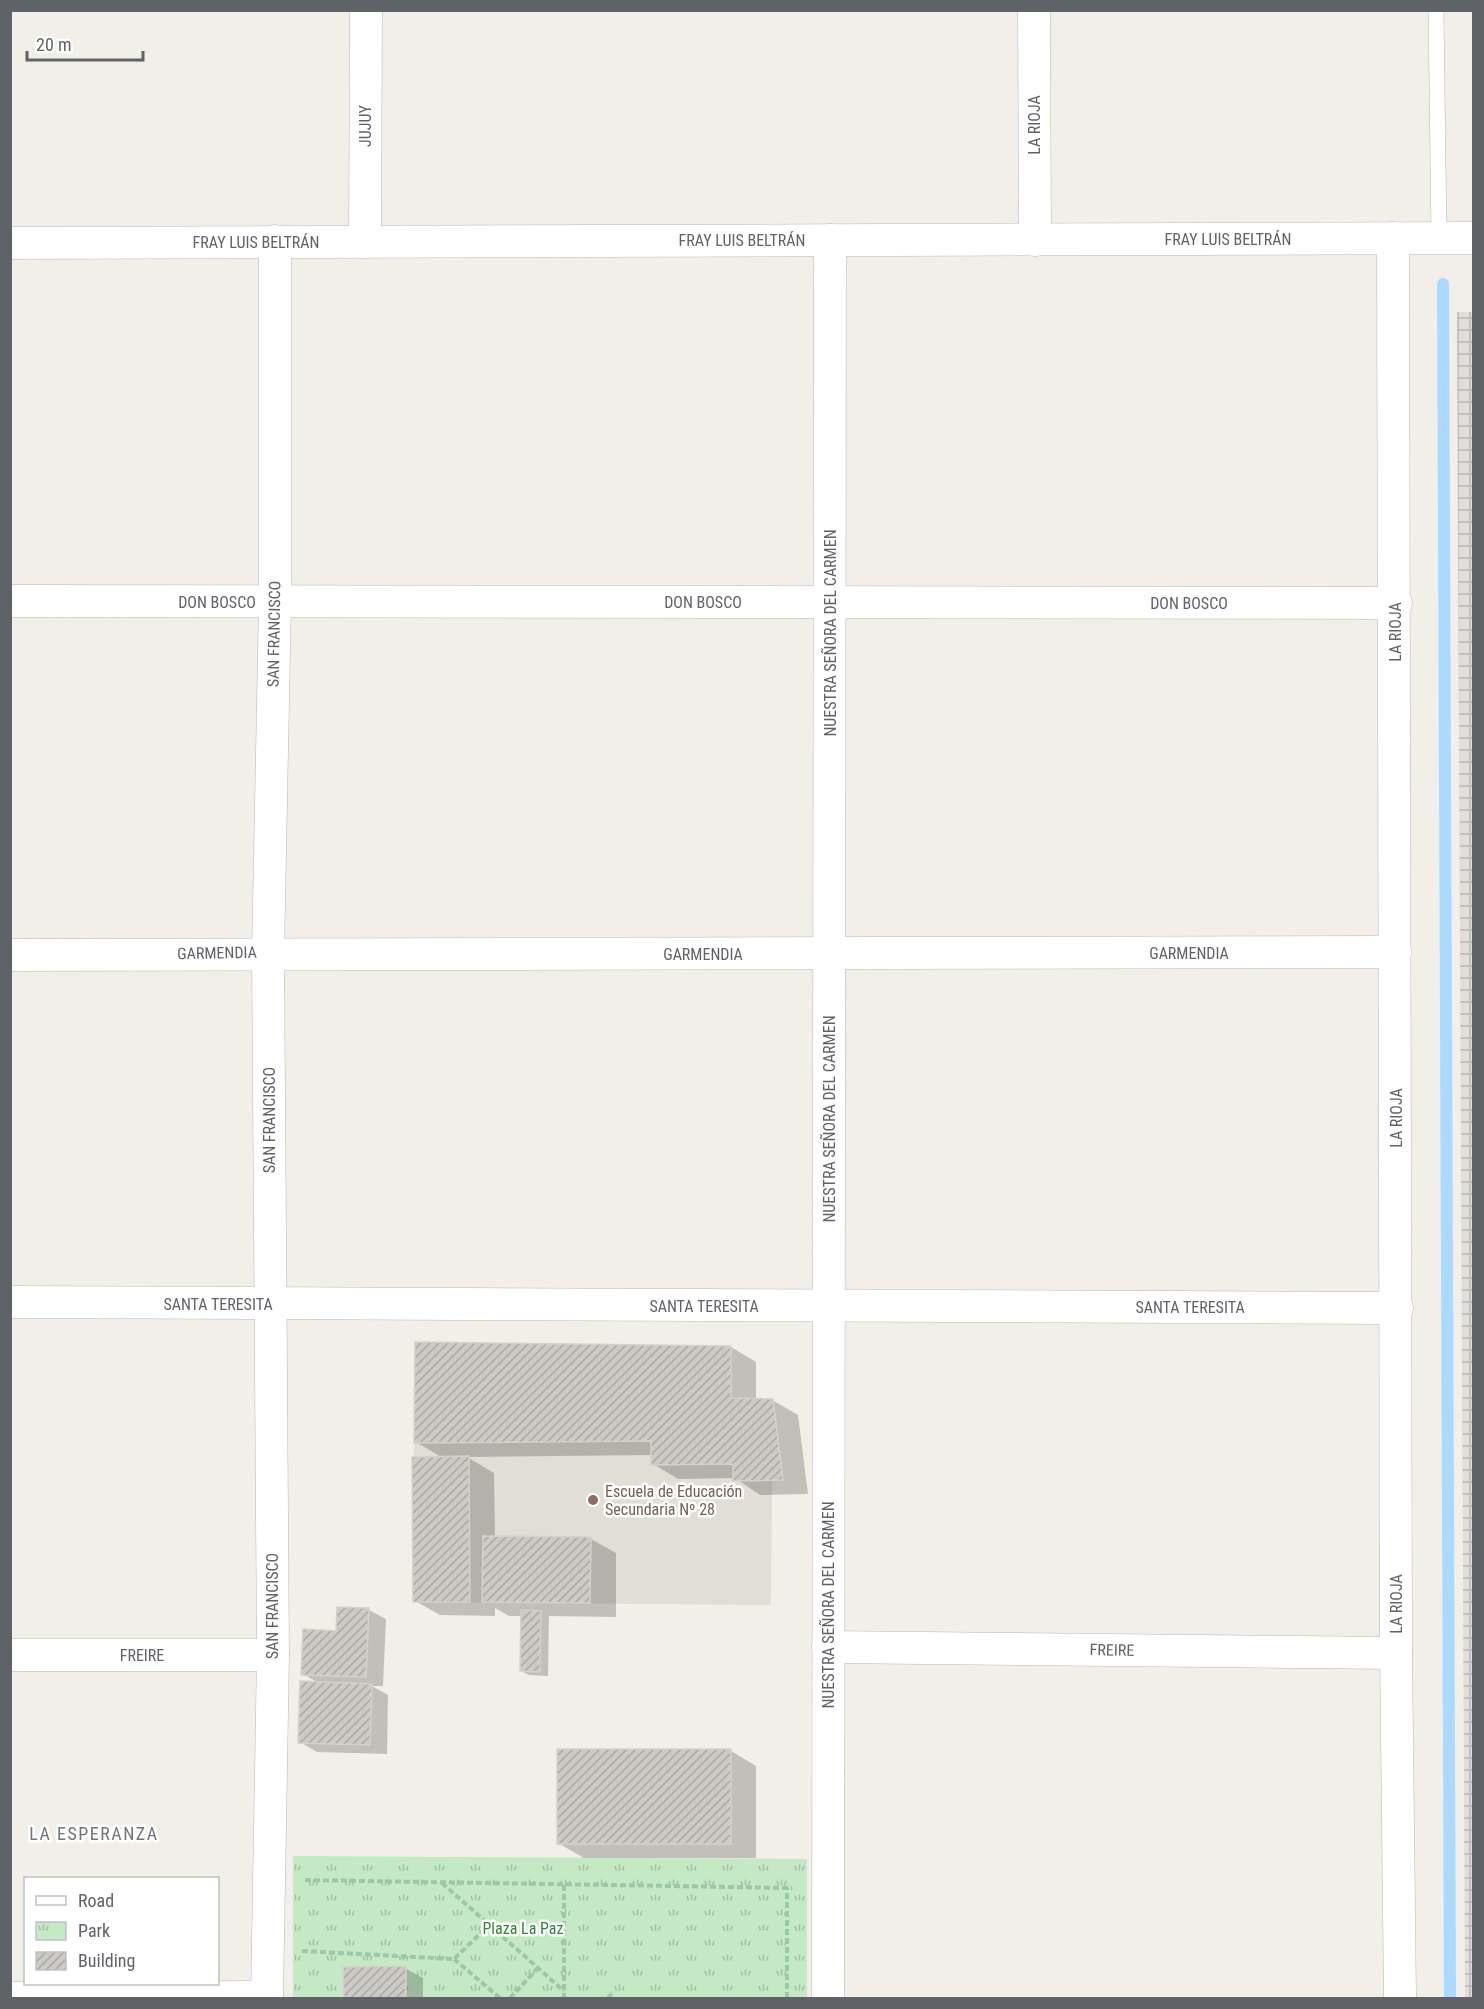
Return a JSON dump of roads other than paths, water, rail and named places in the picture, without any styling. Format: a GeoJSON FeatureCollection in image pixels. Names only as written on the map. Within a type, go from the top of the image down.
{"type":"FeatureCollection","features":[{"type":"Feature","properties":{"kind":"street","name":"JUJUY"},"geometry":{"type":"LineString","coordinates":[[365,242],[366,10]]}},
{"type":"Feature","properties":{"kind":"street","name":"LA RIOJA"},"geometry":{"type":"LineString","coordinates":[[1034,10],[1035,240]]}},
{"type":"Feature","properties":{"kind":"street","name":"LA RIOJA"},"geometry":{"type":"LineString","coordinates":[[1393,238],[1396,603],[1396,1653],[1400,1998]]}},
{"type":"Feature","properties":{"kind":"street","name":"FRAY LUIS BELTRÁN"},"geometry":{"type":"LineString","coordinates":[[10,243],[1473,238]]}},
{"type":"Feature","properties":{"kind":"street","name":"NUESTRA SEÑORA DEL CARMEN"},"geometry":{"type":"LineString","coordinates":[[828,1998],[830,240]]}},
{"type":"Feature","properties":{"kind":"street","name":"SAN FRANCISCO"},"geometry":{"type":"LineString","coordinates":[[267,1998],[273,1655],[268,953],[275,602],[275,241]]}},
{"type":"Feature","properties":{"kind":"street","name":"DON BOSCO"},"geometry":{"type":"LineString","coordinates":[[10,601],[1396,603]]}},
{"type":"Feature","properties":{"kind":"street","name":"GARMENDIA"},"geometry":{"type":"LineString","coordinates":[[10,955],[1395,952]]}},
{"type":"Feature","properties":{"kind":"street","name":"SANTA TERESITA"},"geometry":{"type":"LineString","coordinates":[[10,1302],[1397,1308]]}},
{"type":"Feature","properties":{"kind":"street","name":"FREIRE"},"geometry":{"type":"LineString","coordinates":[[828,1647],[1396,1653]]}},
{"type":"Feature","properties":{"kind":"street","name":"FREIRE"},"geometry":{"type":"LineString","coordinates":[[10,1655],[273,1655]]}},
{"type":"Feature","properties":{"kind":"street"},"geometry":{"type":"LineString","coordinates":[[10,1998],[267,1998]]}},
{"type":"Feature","properties":{"kind":"lane"},"geometry":{"type":"LineString","coordinates":[[1436,10],[1439,238]]}},
{"type":"Feature","properties":{"kind":"waterway"},"geometry":{"type":"LineString","coordinates":[[1443,284],[1450,1998]]}},
{"type":"Feature","properties":{"kind":"place","name":"Escuela de Educación Secundaria Nº 28"},"geometry":{"type":"Point","coordinates":[593,1500]}},
{"type":"Feature","properties":{"kind":"district","name":"LA ESPERANZA"},"geometry":{"type":"Point","coordinates":[94,1833]}},
{"type":"Feature","properties":{"kind":"park label","name":"Plaza La Paz"},"geometry":{"type":"Point","coordinates":[523,1928]}}]}
